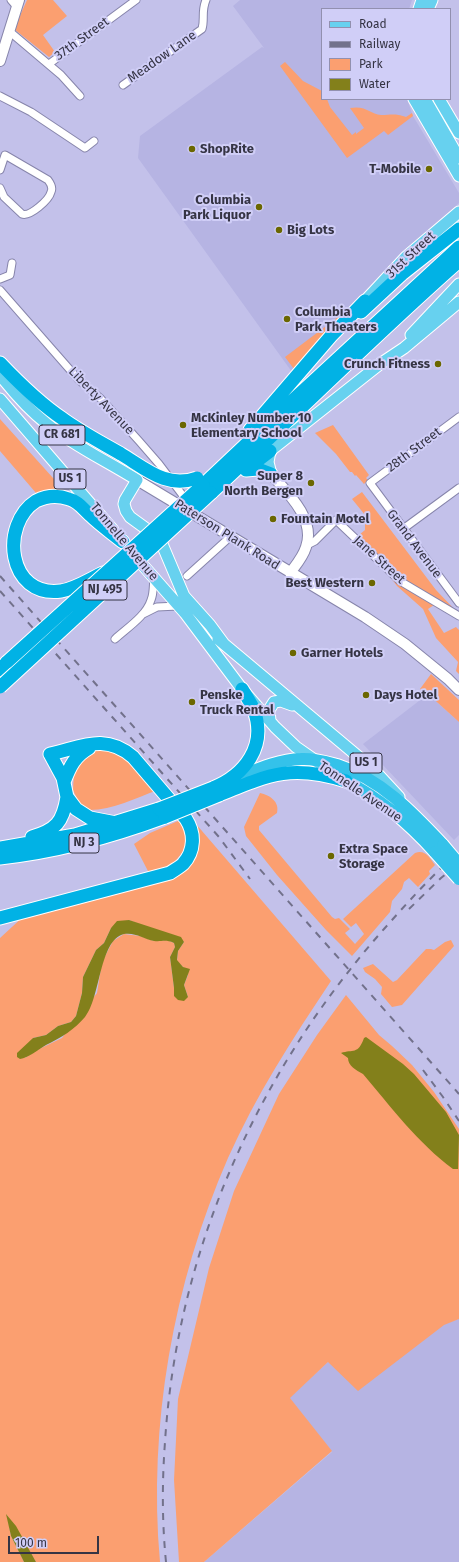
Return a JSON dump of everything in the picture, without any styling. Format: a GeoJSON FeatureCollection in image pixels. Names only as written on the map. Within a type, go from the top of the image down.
{"type":"FeatureCollection","features":[{"type":"Feature","properties":{"kind":"highway"},"geometry":{"type":"LineString","coordinates":[[306,367],[393,282],[459,229]]}},
{"type":"Feature","properties":{"kind":"highway","name":"NJ 495"},"geometry":{"type":"LineString","coordinates":[[2,666],[203,485],[292,400],[459,248]]}},
{"type":"Feature","properties":{"kind":"highway","name":"NJ 495"},"geometry":{"type":"LineString","coordinates":[[0,687],[203,485],[330,379],[459,262]]}},
{"type":"Feature","properties":{"kind":"highway"},"geometry":{"type":"LineString","coordinates":[[224,465],[243,438],[306,367],[331,336],[365,301]]}},
{"type":"Feature","properties":{"kind":"highway"},"geometry":{"type":"LineString","coordinates":[[0,363],[48,408],[72,425],[165,480],[203,485],[246,470],[258,469],[271,474]]}},
{"type":"Feature","properties":{"kind":"highway"},"geometry":{"type":"LineString","coordinates":[[246,470],[270,451]]}},
{"type":"Feature","properties":{"kind":"highway"},"geometry":{"type":"LineString","coordinates":[[110,570],[69,589],[55,591],[36,588],[26,582],[12,565],[8,547],[14,520],[30,504],[55,496],[69,499],[78,503],[123,542]]}},
{"type":"Feature","properties":{"kind":"highway"},"geometry":{"type":"LineString","coordinates":[[218,789],[245,766],[256,744],[258,727],[256,716],[254,709],[242,689]]}},
{"type":"Feature","properties":{"kind":"highway"},"geometry":{"type":"LineString","coordinates":[[52,757],[63,766],[68,765],[78,755],[97,743]]}},
{"type":"Feature","properties":{"kind":"highway"},"geometry":{"type":"LineString","coordinates":[[0,918],[170,873],[183,864],[190,855],[192,845],[190,825],[133,757],[124,750],[105,743],[97,743],[52,757]]}},
{"type":"Feature","properties":{"kind":"highway"},"geometry":{"type":"LineString","coordinates":[[52,757],[64,782],[67,797],[76,810],[95,820],[116,823]]}},
{"type":"Feature","properties":{"kind":"highway","name":"NJ 3"},"geometry":{"type":"LineString","coordinates":[[0,858],[47,852],[122,833],[162,813],[275,763],[302,759],[312,759],[344,768],[365,777],[383,788],[416,816]]}},
{"type":"Feature","properties":{"kind":"highway"},"geometry":{"type":"LineString","coordinates":[[64,782],[72,762]]}},
{"type":"Feature","properties":{"kind":"highway","name":"NJ 3"},"geometry":{"type":"LineString","coordinates":[[218,789],[284,773],[316,773],[346,782]]}},
{"type":"Feature","properties":{"kind":"highway","name":"Tonnelle Avenue"},"geometry":{"type":"LineString","coordinates":[[346,782],[364,791],[396,814],[459,864]]}},
{"type":"Feature","properties":{"kind":"highway"},"geometry":{"type":"LineString","coordinates":[[0,848],[43,834],[53,829],[62,817],[67,797]]}},
{"type":"Feature","properties":{"kind":"highway","name":"NJ 3"},"geometry":{"type":"LineString","coordinates":[[0,848],[53,840],[116,823],[162,813]]}},
{"type":"Feature","properties":{"kind":"highway","name":"Tonnelle Avenue"},"geometry":{"type":"LineString","coordinates":[[416,816],[459,879]]}},
{"type":"Feature","properties":{"kind":"highway"},"geometry":{"type":"LineString","coordinates":[[0,867],[47,852]]}},
{"type":"Feature","properties":{"kind":"main road"},"geometry":{"type":"LineString","coordinates":[[0,61],[16,2]]}},
{"type":"Feature","properties":{"kind":"main road"},"geometry":{"type":"LineString","coordinates":[[415,100],[459,176]]}},
{"type":"Feature","properties":{"kind":"main road"},"geometry":{"type":"LineString","coordinates":[[426,100],[459,158]]}},
{"type":"Feature","properties":{"kind":"main road"},"geometry":{"type":"LineString","coordinates":[[431,100],[459,147]]}},
{"type":"Feature","properties":{"kind":"main road"},"geometry":{"type":"LineString","coordinates":[[440,100],[458,131]]}},
{"type":"Feature","properties":{"kind":"main road","name":"31st Street"},"geometry":{"type":"LineString","coordinates":[[365,301],[403,260],[459,212]]}},
{"type":"Feature","properties":{"kind":"main road"},"geometry":{"type":"LineString","coordinates":[[380,364],[418,328],[459,284]]}},
{"type":"Feature","properties":{"kind":"main road"},"geometry":{"type":"LineString","coordinates":[[290,573],[302,557],[307,545],[308,532],[301,512],[293,499],[271,474],[268,462],[270,451],[380,364],[404,348],[459,302]]}},
{"type":"Feature","properties":{"kind":"main road","name":"Paterson Plank Road"},"geometry":{"type":"LineString","coordinates":[[0,375],[22,401],[47,424],[406,644],[459,690]]}},
{"type":"Feature","properties":{"kind":"main road","name":"Tonnelle Avenue"},"geometry":{"type":"LineString","coordinates":[[0,399],[182,609],[242,689],[270,721],[289,741],[346,782]]}},
{"type":"Feature","properties":{"kind":"main road"},"geometry":{"type":"LineString","coordinates":[[0,406],[16,417]]}},
{"type":"Feature","properties":{"kind":"main road"},"geometry":{"type":"LineString","coordinates":[[137,480],[125,500],[126,511],[130,518],[152,533],[162,544],[184,596],[210,625],[224,644]]}},
{"type":"Feature","properties":{"kind":"main road","name":"Tonnelle Avenue"},"geometry":{"type":"LineString","coordinates":[[182,609],[373,769],[416,816]]}},
{"type":"Feature","properties":{"kind":"main road"},"geometry":{"type":"LineString","coordinates":[[270,721],[269,710],[274,702],[281,701],[297,706]]}},
{"type":"Feature","properties":{"kind":"street","name":"37th Street"},"geometry":{"type":"LineString","coordinates":[[48,64],[136,0]]}},
{"type":"Feature","properties":{"kind":"street","name":"Meadow Lane"},"geometry":{"type":"LineString","coordinates":[[123,85],[202,29],[204,24],[202,12],[206,0]]}},
{"type":"Feature","properties":{"kind":"street"},"geometry":{"type":"LineString","coordinates":[[9,31],[48,64],[80,96]]}},
{"type":"Feature","properties":{"kind":"street"},"geometry":{"type":"LineString","coordinates":[[0,96],[30,112],[84,148],[94,141]]}},
{"type":"Feature","properties":{"kind":"street"},"geometry":{"type":"LineString","coordinates":[[0,170],[3,153],[48,180],[52,186],[52,190],[51,194],[40,205],[30,214],[25,215],[4,197],[0,188]]}},
{"type":"Feature","properties":{"kind":"street"},"geometry":{"type":"LineString","coordinates":[[0,279],[10,275],[12,263]]}},
{"type":"Feature","properties":{"kind":"street","name":"Liberty Avenue"},"geometry":{"type":"LineString","coordinates":[[0,290],[78,379],[101,399],[159,464],[198,516]]}},
{"type":"Feature","properties":{"kind":"street","name":"28th Street"},"geometry":{"type":"LineString","coordinates":[[370,483],[459,416]]}},
{"type":"Feature","properties":{"kind":"street","name":"Grand Avenue"},"geometry":{"type":"LineString","coordinates":[[370,483],[459,603]]}},
{"type":"Feature","properties":{"kind":"street"},"geometry":{"type":"LineString","coordinates":[[403,529],[459,488]]}},
{"type":"Feature","properties":{"kind":"street","name":"Jane Street"},"geometry":{"type":"LineString","coordinates":[[307,545],[315,541],[336,520],[400,581],[459,616]]}},
{"type":"Feature","properties":{"kind":"street"},"geometry":{"type":"LineString","coordinates":[[187,576],[230,537]]}},
{"type":"Feature","properties":{"kind":"street"},"geometry":{"type":"LineString","coordinates":[[114,639],[140,616],[152,599],[154,577]]}},
{"type":"Feature","properties":{"kind":"street"},"geometry":{"type":"LineString","coordinates":[[140,616],[157,607],[182,609]]}},
{"type":"Feature","properties":{"kind":"shaded area"},"geometry":{"type":"Polygon","coordinates":[[[240,0],[412,0],[409,8],[321,8],[321,100],[407,100],[413,116],[459,193],[459,203],[367,289],[292,372],[138,158],[140,136],[262,47],[264,48],[233,6],[240,0]]]}},
{"type":"Feature","properties":{"kind":"shaded area"},"geometry":{"type":"Polygon","coordinates":[[[428,694],[459,722],[459,835],[454,840],[363,744],[428,694]]]}},
{"type":"Feature","properties":{"kind":"shaded area"},"geometry":{"type":"Polygon","coordinates":[[[459,1319],[459,1562],[204,1562],[332,1452],[289,1398],[328,1362],[459,1319]]]}},
{"type":"Feature","properties":{"kind":"green space"},"geometry":{"type":"Polygon","coordinates":[[[27,0],[53,0],[67,16],[43,35],[55,52],[49,57],[14,29],[27,0]]]}},
{"type":"Feature","properties":{"kind":"green space"},"geometry":{"type":"Polygon","coordinates":[[[285,62],[303,81],[321,90],[321,100],[327,100],[330,107],[352,135],[364,128],[350,108],[360,108],[381,115],[406,117],[412,113],[413,116],[388,135],[384,131],[347,158],[280,66],[285,62]]]}},
{"type":"Feature","properties":{"kind":"green space"},"geometry":{"type":"Polygon","coordinates":[[[346,311],[347,312],[294,369],[285,357],[346,311]]]}},
{"type":"Feature","properties":{"kind":"green space"},"geometry":{"type":"Polygon","coordinates":[[[0,419],[62,488],[36,493],[0,451],[0,419]]]}},
{"type":"Feature","properties":{"kind":"green space"},"geometry":{"type":"Polygon","coordinates":[[[333,425],[369,475],[366,478],[368,480],[364,484],[356,475],[355,476],[352,472],[350,472],[336,454],[315,433],[333,425]]]}},
{"type":"Feature","properties":{"kind":"green space"},"geometry":{"type":"Polygon","coordinates":[[[362,492],[436,590],[458,613],[434,605],[428,609],[444,633],[456,627],[459,630],[459,674],[456,671],[458,662],[436,638],[423,609],[397,586],[359,535],[365,530],[365,515],[352,499],[362,492]]]}},
{"type":"Feature","properties":{"kind":"green space"},"geometry":{"type":"Polygon","coordinates":[[[431,674],[459,700],[459,722],[428,694],[420,689],[431,674]]]}},
{"type":"Feature","properties":{"kind":"green space"},"geometry":{"type":"Polygon","coordinates":[[[95,748],[118,752],[158,790],[114,806],[96,810],[87,810],[79,803],[73,790],[74,773],[81,759],[95,748]]]}},
{"type":"Feature","properties":{"kind":"green space"},"geometry":{"type":"Polygon","coordinates":[[[260,793],[271,797],[276,802],[278,809],[277,813],[259,826],[259,830],[332,917],[335,919],[339,918],[350,929],[345,933],[355,944],[364,934],[356,923],[351,927],[343,919],[415,853],[424,853],[435,865],[429,871],[430,874],[418,887],[409,878],[404,882],[402,889],[392,901],[390,912],[352,956],[326,930],[277,875],[246,836],[244,827],[260,793]]]}},
{"type":"Feature","properties":{"kind":"green space"},"geometry":{"type":"Polygon","coordinates":[[[178,821],[182,822],[186,836],[185,849],[173,864],[149,873],[134,844],[150,833],[178,821]]]}},
{"type":"Feature","properties":{"kind":"green space"},"geometry":{"type":"Polygon","coordinates":[[[196,824],[331,981],[276,1067],[239,1135],[209,1206],[192,1255],[179,1305],[169,1356],[162,1407],[158,1459],[157,1510],[160,1562],[36,1562],[7,1515],[11,1536],[24,1562],[0,1562],[0,938],[25,915],[179,874],[198,850],[196,824]],[[129,920],[111,928],[104,943],[96,950],[83,977],[82,993],[76,1016],[71,1022],[58,1026],[46,1035],[33,1038],[25,1058],[35,1051],[62,1038],[97,993],[102,962],[113,941],[124,934],[140,936],[154,941],[167,940],[174,943],[175,947],[170,957],[174,996],[188,997],[184,985],[188,975],[177,961],[178,951],[184,942],[129,920]]]}},
{"type":"Feature","properties":{"kind":"green space"},"geometry":{"type":"Polygon","coordinates":[[[451,940],[454,946],[402,1005],[392,1007],[381,994],[382,987],[375,979],[365,972],[363,968],[373,964],[393,982],[397,980],[426,949],[434,950],[445,942],[451,940]]]}},
{"type":"Feature","properties":{"kind":"green space"},"geometry":{"type":"Polygon","coordinates":[[[346,995],[379,1035],[412,1065],[434,1092],[459,1129],[459,1319],[444,1325],[358,1391],[328,1362],[290,1398],[332,1451],[204,1562],[179,1562],[174,1480],[178,1399],[209,1268],[234,1191],[279,1094],[317,1035],[346,995]]]}},
{"type":"Feature","properties":{"kind":"water"},"geometry":{"type":"Polygon","coordinates":[[[129,920],[181,937],[184,942],[178,951],[177,960],[183,967],[190,969],[184,985],[188,997],[184,1001],[178,1000],[174,996],[170,957],[175,947],[174,943],[154,941],[136,935],[124,934],[116,938],[110,947],[101,970],[90,1008],[85,1017],[67,1033],[57,1039],[26,1057],[20,1059],[17,1057],[17,1053],[33,1038],[46,1035],[58,1026],[71,1022],[76,1016],[82,993],[83,977],[96,950],[104,943],[111,928],[117,921],[129,920]]]}},
{"type":"Feature","properties":{"kind":"water"},"geometry":{"type":"Polygon","coordinates":[[[366,1037],[403,1064],[414,1074],[446,1112],[459,1135],[458,1169],[453,1169],[428,1148],[405,1124],[363,1074],[353,1068],[348,1061],[348,1058],[341,1053],[357,1049],[366,1037]]]}},
{"type":"Feature","properties":{"kind":"water"},"geometry":{"type":"Polygon","coordinates":[[[6,1514],[16,1526],[36,1562],[24,1562],[11,1536],[6,1514]]]}},
{"type":"Feature","properties":{"kind":"railway"},"geometry":{"type":"LineString","coordinates":[[0,576],[459,1094]]}},
{"type":"Feature","properties":{"kind":"railway"},"geometry":{"type":"LineString","coordinates":[[0,591],[219,837],[250,879]]}},
{"type":"Feature","properties":{"kind":"railway"},"geometry":{"type":"LineString","coordinates":[[166,1562],[163,1517],[163,1472],[173,1371],[186,1301],[206,1233],[231,1168],[262,1104],[298,1043],[339,984],[402,909],[430,879],[459,852]]}},
{"type":"Feature","properties":{"kind":"railway"},"geometry":{"type":"LineString","coordinates":[[409,909],[459,863]]}},
{"type":"Feature","properties":{"kind":"railway"},"geometry":{"type":"LineString","coordinates":[[423,1070],[459,1121]]}},
{"type":"Feature","properties":{"kind":"place","name":"ShopRite"},"geometry":{"type":"Point","coordinates":[192,149]}},
{"type":"Feature","properties":{"kind":"place","name":"T-Mobile"},"geometry":{"type":"Point","coordinates":[429,169]}},
{"type":"Feature","properties":{"kind":"place","name":"Columbia Park Liquor"},"geometry":{"type":"Point","coordinates":[259,207]}},
{"type":"Feature","properties":{"kind":"place","name":"Big Lots"},"geometry":{"type":"Point","coordinates":[279,230]}},
{"type":"Feature","properties":{"kind":"place","name":"Columbia Park Theaters"},"geometry":{"type":"Point","coordinates":[287,319]}},
{"type":"Feature","properties":{"kind":"place","name":"Crunch Fitness"},"geometry":{"type":"Point","coordinates":[438,364]}},
{"type":"Feature","properties":{"kind":"place","name":"McKinley Number 10 Elementary School"},"geometry":{"type":"Point","coordinates":[183,425]}},
{"type":"Feature","properties":{"kind":"place","name":"Super 8 North Bergen"},"geometry":{"type":"Point","coordinates":[311,483]}},
{"type":"Feature","properties":{"kind":"place","name":"Fountain Motel"},"geometry":{"type":"Point","coordinates":[273,519]}},
{"type":"Feature","properties":{"kind":"place","name":"Best Western"},"geometry":{"type":"Point","coordinates":[372,583]}},
{"type":"Feature","properties":{"kind":"place","name":"Garner Hotels"},"geometry":{"type":"Point","coordinates":[293,653]}},
{"type":"Feature","properties":{"kind":"place","name":"Days Hotel"},"geometry":{"type":"Point","coordinates":[366,695]}},
{"type":"Feature","properties":{"kind":"place","name":"Penske Truck Rental"},"geometry":{"type":"Point","coordinates":[192,702]}},
{"type":"Feature","properties":{"kind":"place","name":"Extra Space Storage"},"geometry":{"type":"Point","coordinates":[331,856]}}]}
